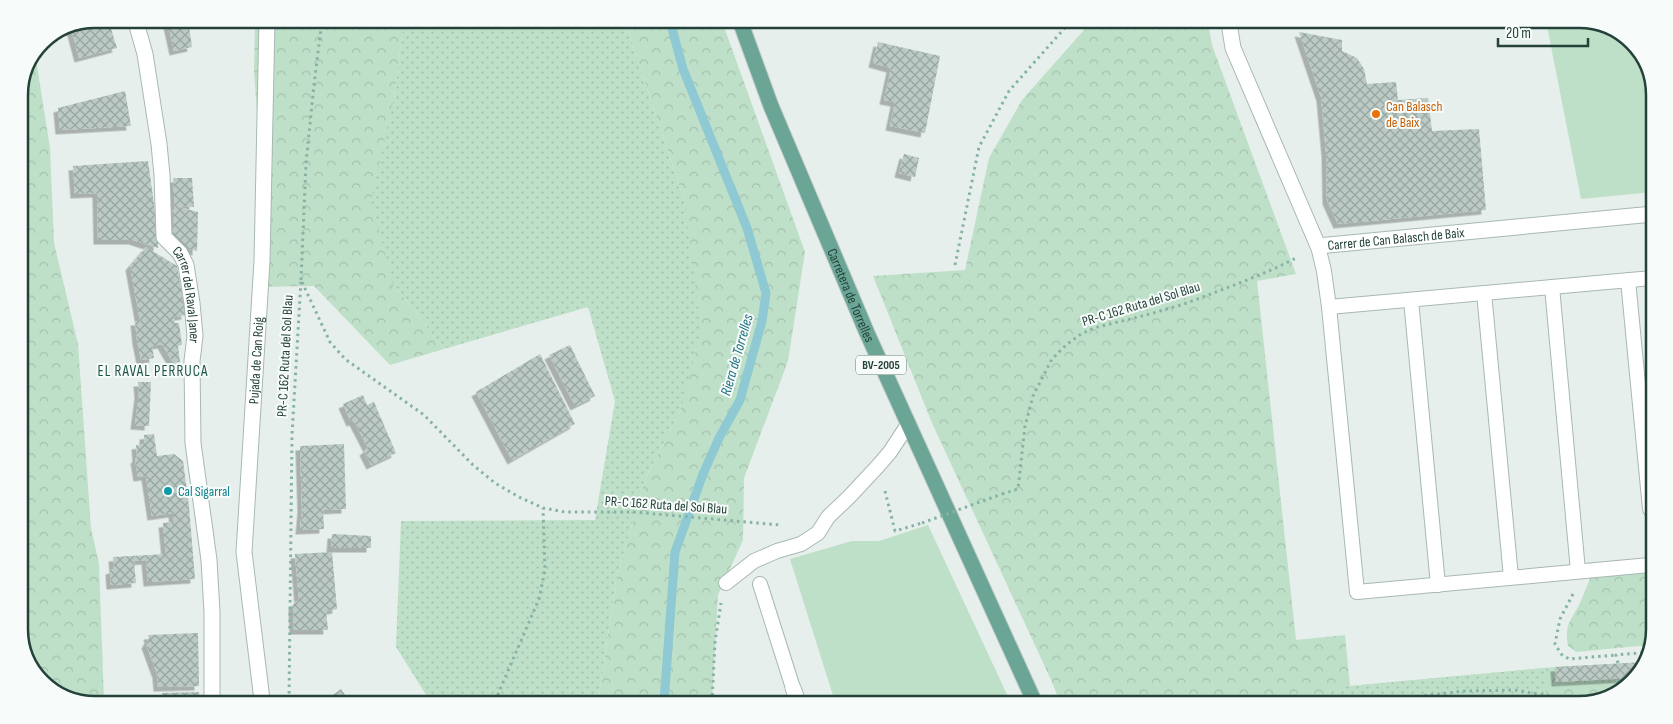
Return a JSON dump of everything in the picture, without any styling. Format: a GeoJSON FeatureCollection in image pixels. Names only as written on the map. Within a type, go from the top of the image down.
{"type":"FeatureCollection","features":[{"type":"Feature","properties":{"kind":"main road","name":"Carretera de Torrelles"},"geometry":{"type":"LineString","coordinates":[[743,28],[802,184],[908,426],[1032,696]]}},
{"type":"Feature","properties":{"kind":"street","name":"Carrer del Raval Janer"},"geometry":{"type":"LineString","coordinates":[[138,28],[145,54],[159,144],[164,237],[180,253],[186,264],[192,304],[195,336],[192,361],[192,443],[209,560],[212,612],[212,696]]}},
{"type":"Feature","properties":{"kind":"street","name":"Pujada de Can Roig"},"geometry":{"type":"LineString","coordinates":[[262,696],[244,552],[262,261],[267,28]]}},
{"type":"Feature","properties":{"kind":"street","name":"Carrer de Can Balasch de Baix"},"geometry":{"type":"LineString","coordinates":[[1230,28],[1233,48],[1318,246],[1645,215]]}},
{"type":"Feature","properties":{"kind":"lane"},"geometry":{"type":"LineString","coordinates":[[1318,246],[1329,307],[1357,592],[1646,565]]}},
{"type":"Feature","properties":{"kind":"lane"},"geometry":{"type":"LineString","coordinates":[[1329,307],[1645,279]]}},
{"type":"Feature","properties":{"kind":"lane"},"geometry":{"type":"LineString","coordinates":[[1628,280],[1646,464]]}},
{"type":"Feature","properties":{"kind":"lane"},"geometry":{"type":"LineString","coordinates":[[1552,287],[1578,571]]}},
{"type":"Feature","properties":{"kind":"lane"},"geometry":{"type":"LineString","coordinates":[[1484,293],[1511,578]]}},
{"type":"Feature","properties":{"kind":"lane"},"geometry":{"type":"LineString","coordinates":[[1411,300],[1438,585]]}},
{"type":"Feature","properties":{"kind":"lane"},"geometry":{"type":"LineString","coordinates":[[726,583],[754,561],[777,551],[801,544],[818,533],[828,517],[849,498],[890,452],[908,426]]}},
{"type":"Feature","properties":{"kind":"lane"},"geometry":{"type":"LineString","coordinates":[[760,584],[795,695]]}},
{"type":"Feature","properties":{"kind":"path"},"geometry":{"type":"LineString","coordinates":[[301,280],[306,163],[321,28]]}},
{"type":"Feature","properties":{"kind":"path"},"geometry":{"type":"LineString","coordinates":[[955,265],[979,147],[1009,91],[1065,28]]}},
{"type":"Feature","properties":{"kind":"path","name":"PR-C 162 Ruta del Sol Blau"},"geometry":{"type":"LineString","coordinates":[[883,486],[895,531],[1018,489],[1025,426],[1033,396],[1052,359],[1066,346],[1081,334],[1094,328],[1184,304],[1278,267],[1318,246]]}},
{"type":"Feature","properties":{"kind":"path","name":"PR-C 162 Ruta del Sol Blau"},"geometry":{"type":"LineString","coordinates":[[301,280],[330,342],[345,360],[424,415],[473,465],[495,483],[543,508],[565,512],[634,512],[716,518],[783,526]]}},
{"type":"Feature","properties":{"kind":"path","name":"PR-C 162 Ruta del Sol Blau"},"geometry":{"type":"LineString","coordinates":[[289,696],[292,435],[301,280]]}},
{"type":"Feature","properties":{"kind":"path"},"geometry":{"type":"LineString","coordinates":[[497,696],[539,599],[545,570],[543,508]]}},
{"type":"Feature","properties":{"kind":"path"},"geometry":{"type":"LineString","coordinates":[[1578,571],[1572,598],[1560,619],[1555,644],[1561,654],[1569,659],[1641,653]]}},
{"type":"Feature","properties":{"kind":"path"},"geometry":{"type":"LineString","coordinates":[[712,696],[715,642],[721,601],[726,583]]}},
{"type":"Feature","properties":{"kind":"path"},"geometry":{"type":"LineString","coordinates":[[1616,655],[1618,664]]}},
{"type":"Feature","properties":{"kind":"path"},"geometry":{"type":"LineString","coordinates":[[1616,685],[1618,679]]}},
{"type":"Feature","properties":{"kind":"path"},"geometry":{"type":"LineString","coordinates":[[1423,696],[1464,691],[1516,690],[1550,696]]}},
{"type":"Feature","properties":{"kind":"green space"},"geometry":{"type":"Polygon","coordinates":[[[255,28],[403,28],[394,98],[393,284],[444,349],[390,365],[314,286],[256,287],[260,153],[254,72],[255,28]]]}},
{"type":"Feature","properties":{"kind":"green space"},"geometry":{"type":"Polygon","coordinates":[[[403,28],[627,28],[684,200],[701,329],[681,409],[644,482],[616,580],[599,696],[427,696],[396,647],[401,521],[595,520],[615,401],[588,307],[444,349],[393,284],[371,200],[394,98],[403,28]]]}},
{"type":"Feature","properties":{"kind":"green space"},"geometry":{"type":"Polygon","coordinates":[[[627,28],[725,28],[805,252],[788,361],[744,478],[743,540],[718,595],[712,696],[599,696],[616,580],[644,482],[681,409],[684,200],[627,28]]]}},
{"type":"Feature","properties":{"kind":"green space"},"geometry":{"type":"Polygon","coordinates":[[[1086,28],[1209,28],[1212,45],[1296,274],[1257,281],[1296,640],[1345,635],[1350,686],[1555,667],[1637,662],[1629,674],[1608,690],[1587,696],[1057,696],[932,423],[873,276],[965,270],[989,158],[1022,100],[1086,28]]]}},
{"type":"Feature","properties":{"kind":"green space"},"geometry":{"type":"Polygon","coordinates":[[[1547,28],[1579,28],[1592,29],[1604,33],[1619,41],[1637,61],[1643,77],[1645,90],[1645,193],[1581,199],[1547,28]]]}},
{"type":"Feature","properties":{"kind":"green space"},"geometry":{"type":"Polygon","coordinates":[[[36,61],[50,148],[54,243],[78,344],[91,528],[99,564],[104,696],[81,695],[61,688],[44,674],[34,659],[28,634],[28,90],[30,77],[36,61]]]}},
{"type":"Feature","properties":{"kind":"green space"},"geometry":{"type":"Polygon","coordinates":[[[928,525],[1008,696],[833,696],[790,559],[852,541],[879,541],[928,525]]]}},
{"type":"Feature","properties":{"kind":"green space"},"geometry":{"type":"Polygon","coordinates":[[[1646,571],[1646,630],[1643,646],[1576,652],[1568,646],[1567,633],[1569,623],[1591,577],[1646,571]]]}},
{"type":"Feature","properties":{"kind":"green space"},"geometry":{"type":"Polygon","coordinates":[[[1546,668],[1546,696],[1308,696],[1350,686],[1546,668]]]}},
{"type":"Feature","properties":{"kind":"building"},"geometry":{"type":"Polygon","coordinates":[[[86,28],[111,28],[117,48],[79,58],[72,31],[86,28]]]}},
{"type":"Feature","properties":{"kind":"building"},"geometry":{"type":"Polygon","coordinates":[[[169,28],[189,28],[192,47],[174,51],[169,28]]]}},
{"type":"Feature","properties":{"kind":"building","name":"Can Balasch de Baix"},"geometry":{"type":"Polygon","coordinates":[[[1299,32],[1342,40],[1342,51],[1357,58],[1364,69],[1367,84],[1396,82],[1398,100],[1428,98],[1432,131],[1479,129],[1486,210],[1338,224],[1327,200],[1326,152],[1321,97],[1299,32]]]}},
{"type":"Feature","properties":{"kind":"building"},"geometry":{"type":"Polygon","coordinates":[[[878,42],[940,56],[925,133],[890,126],[895,102],[884,100],[891,68],[873,63],[878,42]]]}},
{"type":"Feature","properties":{"kind":"building"},"geometry":{"type":"Polygon","coordinates":[[[125,91],[131,126],[60,130],[58,108],[125,91]]]}},
{"type":"Feature","properties":{"kind":"building"},"geometry":{"type":"Polygon","coordinates":[[[904,154],[919,158],[915,177],[899,173],[904,154]]]}},
{"type":"Feature","properties":{"kind":"building"},"geometry":{"type":"Polygon","coordinates":[[[148,161],[158,232],[158,248],[133,240],[98,240],[97,193],[75,194],[73,166],[148,161]]]}},
{"type":"Feature","properties":{"kind":"building"},"geometry":{"type":"Polygon","coordinates":[[[173,178],[192,178],[194,207],[175,206],[173,178]]]}},
{"type":"Feature","properties":{"kind":"building"},"geometry":{"type":"Polygon","coordinates":[[[175,206],[198,212],[197,251],[176,246],[172,241],[175,206]]]}},
{"type":"Feature","properties":{"kind":"building"},"geometry":{"type":"Polygon","coordinates":[[[146,247],[177,266],[186,315],[174,317],[175,323],[179,323],[182,345],[178,346],[180,362],[173,363],[162,344],[152,346],[154,358],[141,360],[135,321],[140,321],[130,266],[146,247]]]}},
{"type":"Feature","properties":{"kind":"building"},"geometry":{"type":"Polygon","coordinates":[[[570,345],[595,396],[575,406],[549,355],[570,345]]]}},
{"type":"Feature","properties":{"kind":"building"},"geometry":{"type":"Polygon","coordinates":[[[540,354],[575,424],[512,460],[476,392],[540,354]]]}},
{"type":"Feature","properties":{"kind":"building"},"geometry":{"type":"Polygon","coordinates":[[[138,382],[151,382],[149,426],[135,425],[139,394],[138,382]]]}},
{"type":"Feature","properties":{"kind":"building"},"geometry":{"type":"Polygon","coordinates":[[[363,395],[367,405],[374,402],[396,453],[371,465],[364,451],[368,448],[354,421],[351,422],[343,404],[363,395]]]}},
{"type":"Feature","properties":{"kind":"building"},"geometry":{"type":"Polygon","coordinates":[[[154,434],[157,456],[174,454],[183,461],[195,579],[148,582],[146,560],[134,561],[136,583],[111,585],[110,570],[114,569],[113,557],[166,554],[163,523],[174,522],[173,513],[152,516],[146,476],[138,477],[135,459],[137,458],[136,445],[144,444],[144,435],[154,434]]]}},
{"type":"Feature","properties":{"kind":"building"},"geometry":{"type":"Polygon","coordinates":[[[344,444],[346,509],[323,510],[324,529],[300,530],[302,508],[300,446],[344,444]]]}},
{"type":"Feature","properties":{"kind":"building"},"geometry":{"type":"Polygon","coordinates":[[[332,534],[371,536],[371,548],[331,548],[332,534]]]}},
{"type":"Feature","properties":{"kind":"building"},"geometry":{"type":"Polygon","coordinates":[[[332,552],[337,609],[326,611],[328,630],[294,630],[293,605],[299,601],[295,554],[332,552]]]}},
{"type":"Feature","properties":{"kind":"building"},"geometry":{"type":"Polygon","coordinates":[[[198,633],[199,686],[158,687],[157,674],[146,644],[149,639],[148,635],[198,633]]]}},
{"type":"Feature","properties":{"kind":"building"},"geometry":{"type":"Polygon","coordinates":[[[1637,662],[1625,678],[1556,682],[1555,667],[1637,662]]]}},
{"type":"Feature","properties":{"kind":"building"},"geometry":{"type":"Polygon","coordinates":[[[341,689],[346,696],[332,696],[341,689]]]}},
{"type":"Feature","properties":{"kind":"building"},"geometry":{"type":"Polygon","coordinates":[[[199,692],[200,696],[162,696],[162,693],[199,692]]]}},
{"type":"Feature","properties":{"kind":"waterway","name":"Riera de Torrelles"},"geometry":{"type":"LineString","coordinates":[[664,696],[675,552],[703,474],[719,438],[740,400],[762,321],[766,293],[747,228],[683,69],[672,28]]}},
{"type":"Feature","properties":{"kind":"place","name":"Can Balasch de Baix"},"geometry":{"type":"Point","coordinates":[1376,114]}},
{"type":"Feature","properties":{"kind":"place","name":"Cal Sigarral"},"geometry":{"type":"Point","coordinates":[168,491]}},
{"type":"Feature","properties":{"kind":"district","name":"EL RAVAL PERRUCA"},"geometry":{"type":"Point","coordinates":[153,371]}}]}
